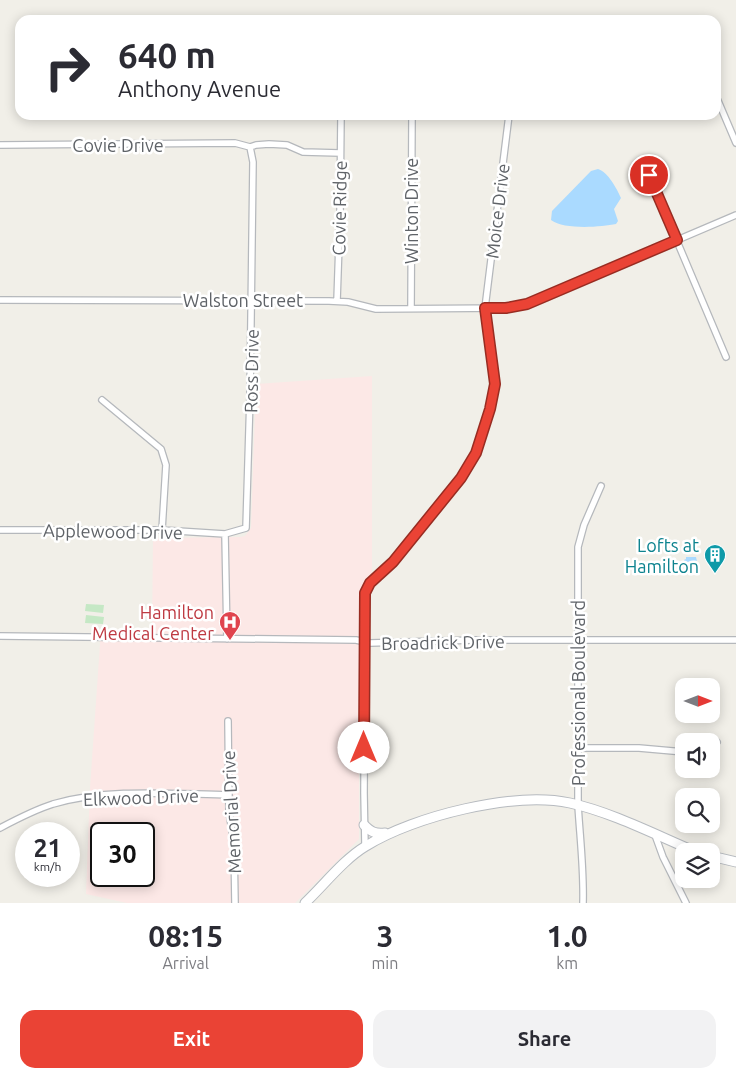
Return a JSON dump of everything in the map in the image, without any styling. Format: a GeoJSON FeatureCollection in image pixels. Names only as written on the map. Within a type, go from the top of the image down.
{"type":"FeatureCollection","features":[{"type":"Feature","properties":{"kind":"main road"},"geometry":{"type":"LineString","coordinates":[[305,903],[365,846],[391,833],[426,820],[499,803],[531,800],[578,805],[612,816],[675,843]]}},
{"type":"Feature","properties":{"kind":"main road"},"geometry":{"type":"LineString","coordinates":[[364,825],[376,834],[391,833]]}},
{"type":"Feature","properties":{"kind":"main road"},"geometry":{"type":"LineString","coordinates":[[720,858],[736,862]]}},
{"type":"Feature","properties":{"kind":"street"},"geometry":{"type":"LineString","coordinates":[[721,108],[736,143]]}},
{"type":"Feature","properties":{"kind":"street","name":"Covie Ridge"},"geometry":{"type":"LineString","coordinates":[[337,301],[341,120]]}},
{"type":"Feature","properties":{"kind":"street","name":"Winton Drive"},"geometry":{"type":"LineString","coordinates":[[411,308],[412,120]]}},
{"type":"Feature","properties":{"kind":"street","name":"Moice Drive"},"geometry":{"type":"LineString","coordinates":[[365,846],[365,593],[367,587],[393,562],[470,465],[476,453],[490,409],[495,384],[485,308],[508,120]]}},
{"type":"Feature","properties":{"kind":"street","name":"Covie Drive"},"geometry":{"type":"LineString","coordinates":[[0,145],[235,143],[250,147]]}},
{"type":"Feature","properties":{"kind":"street"},"geometry":{"type":"LineString","coordinates":[[250,147],[269,144],[287,145],[303,152],[340,152]]}},
{"type":"Feature","properties":{"kind":"street","name":"Ross Drive"},"geometry":{"type":"LineString","coordinates":[[225,534],[246,528],[252,300],[253,162],[250,147]]}},
{"type":"Feature","properties":{"kind":"street"},"geometry":{"type":"LineString","coordinates":[[649,175],[726,357]]}},
{"type":"Feature","properties":{"kind":"street","name":"Walston Street"},"geometry":{"type":"LineString","coordinates":[[0,300],[337,301],[376,309],[506,308],[527,304],[736,215]]}},
{"type":"Feature","properties":{"kind":"street"},"geometry":{"type":"LineString","coordinates":[[102,400],[162,449],[166,465],[162,530]]}},
{"type":"Feature","properties":{"kind":"street","name":"Professional Boulevard"},"geometry":{"type":"LineString","coordinates":[[583,903],[583,857],[578,805],[578,547],[585,524],[601,486]]}},
{"type":"Feature","properties":{"kind":"street","name":"Applewood Drive"},"geometry":{"type":"LineString","coordinates":[[0,530],[162,530],[225,534]]}},
{"type":"Feature","properties":{"kind":"street"},"geometry":{"type":"LineString","coordinates":[[225,534],[227,639]]}},
{"type":"Feature","properties":{"kind":"street","name":"Broadrick Drive"},"geometry":{"type":"LineString","coordinates":[[0,636],[356,640],[365,642],[736,640]]}},
{"type":"Feature","properties":{"kind":"street","name":"Memorial Drive"},"geometry":{"type":"LineString","coordinates":[[228,721],[229,812],[234,843],[235,903]]}},
{"type":"Feature","properties":{"kind":"street"},"geometry":{"type":"LineString","coordinates":[[579,748],[639,748],[675,751]]}},
{"type":"Feature","properties":{"kind":"street","name":"Elkwood Drive"},"geometry":{"type":"LineString","coordinates":[[0,828],[52,804],[95,795],[229,795]]}},
{"type":"Feature","properties":{"kind":"street"},"geometry":{"type":"LineString","coordinates":[[655,835],[663,857],[686,903]]}},
{"type":"Feature","properties":{"kind":"shaded area","name":"Hamilton Medical Center"},"geometry":{"type":"Polygon","coordinates":[[[372,376],[372,574],[361,590],[359,649],[359,839],[295,903],[127,903],[86,894],[90,788],[101,630],[152,632],[153,538],[240,537],[245,536],[251,528],[256,384],[372,376]]]}},
{"type":"Feature","properties":{"kind":"green space"},"geometry":{"type":"Polygon","coordinates":[[[86,604],[104,605],[103,613],[85,611],[86,604]]]}},
{"type":"Feature","properties":{"kind":"green space"},"geometry":{"type":"Polygon","coordinates":[[[86,615],[104,617],[103,624],[85,623],[86,615]]]}},
{"type":"Feature","properties":{"kind":"water"},"geometry":{"type":"Polygon","coordinates":[[[598,169],[609,177],[621,198],[614,209],[618,221],[616,224],[592,227],[573,226],[551,220],[552,211],[591,171],[598,169]]]}},
{"type":"Feature","properties":{"kind":"water"},"geometry":{"type":"Polygon","coordinates":[[[686,557],[696,557],[698,566],[692,565],[692,568],[684,568],[686,557]]]}},
{"type":"Feature","properties":{"kind":"place","name":"Lofts at Hamilton"},"geometry":{"type":"Point","coordinates":[715,574]}},
{"type":"Feature","properties":{"kind":"place","name":"Hamilton Medical Center"},"geometry":{"type":"Point","coordinates":[230,641]}},
{"type":"Feature","properties":{"kind":"route"},"geometry":{"type":"LineString","coordinates":[[364,748],[365,593],[370,583],[393,562],[461,478],[476,453],[490,409],[495,384],[485,308],[506,308],[527,304],[565,286],[677,240],[649,175]]}}]}
